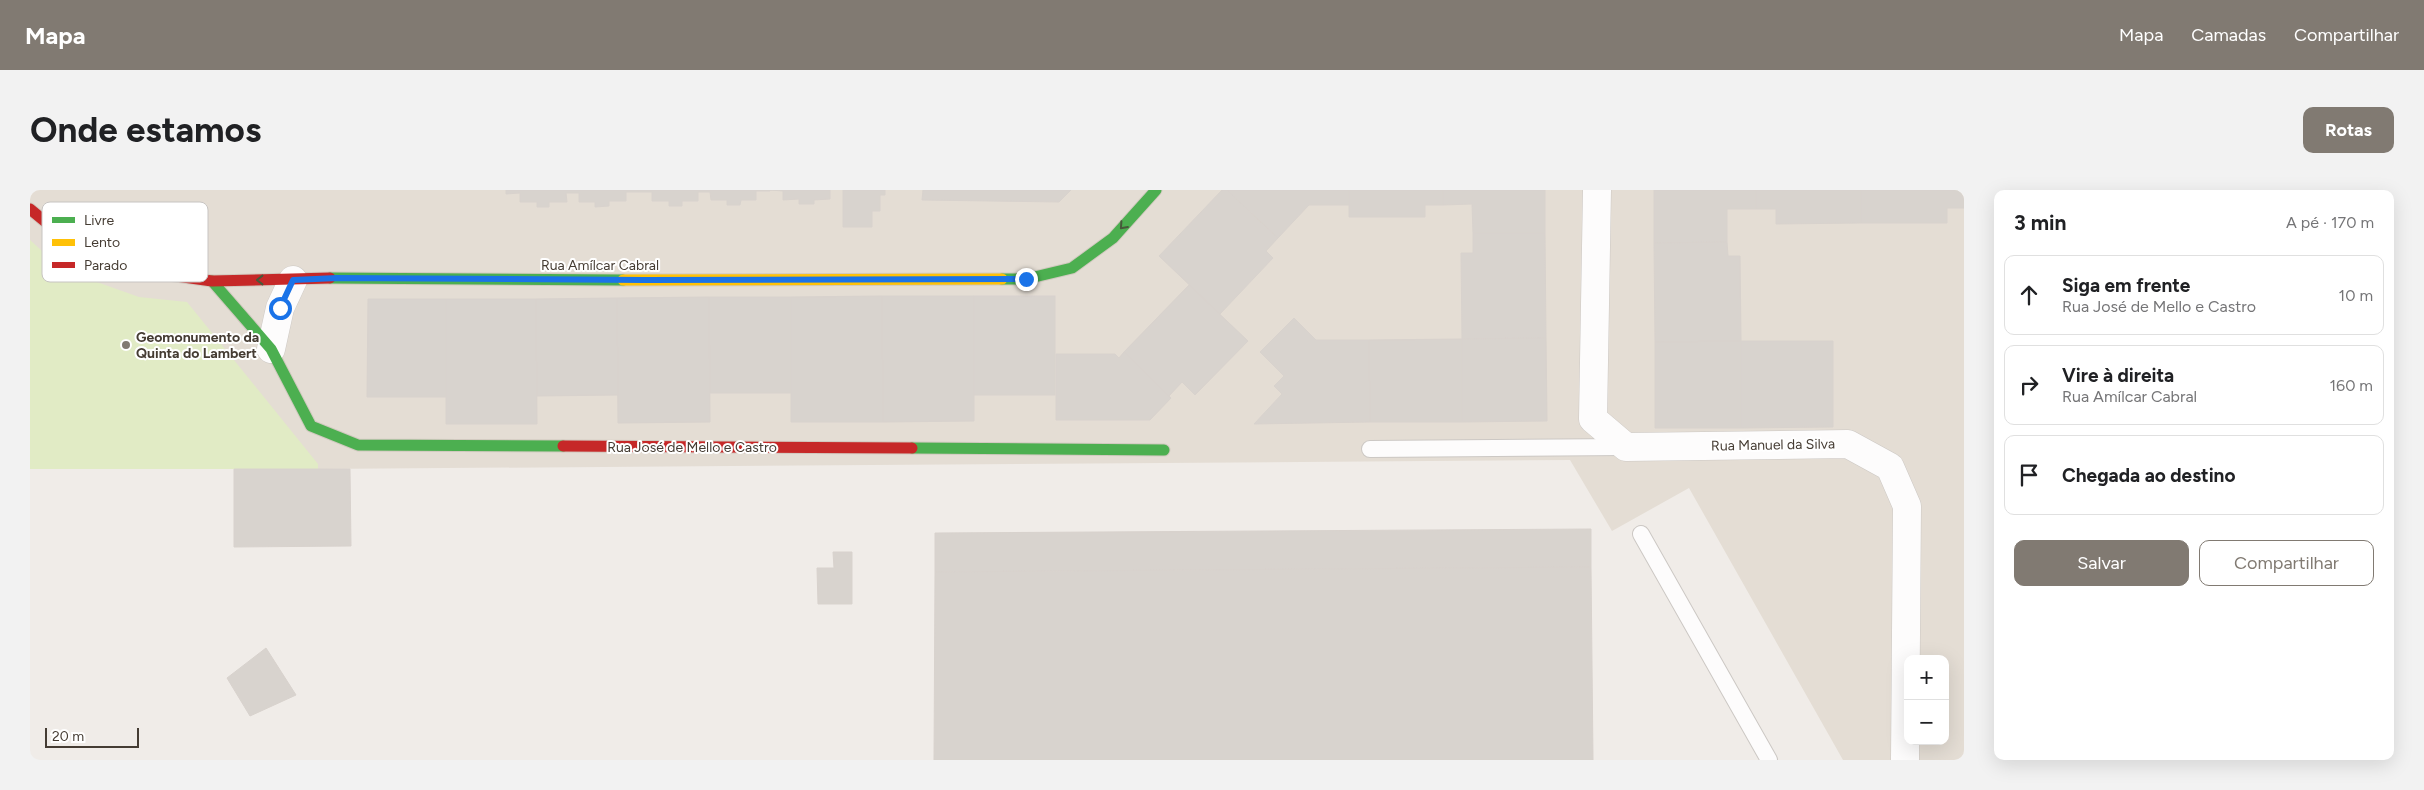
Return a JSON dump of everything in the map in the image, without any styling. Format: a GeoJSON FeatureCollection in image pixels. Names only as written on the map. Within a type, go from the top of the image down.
{"type":"FeatureCollection","features":[{"type":"Feature","properties":{"kind":"street","name":"Rua Amílcar Cabral"},"geometry":{"type":"LineString","coordinates":[[208,280],[1026,279],[1072,268],[1112,238],[1156,190]]}},
{"type":"Feature","properties":{"kind":"street"},"geometry":{"type":"LineString","coordinates":[[1597,190],[1593,418],[1626,447]]}},
{"type":"Feature","properties":{"kind":"street","name":"Rua Amílcar Cabral"},"geometry":{"type":"LineString","coordinates":[[30,209],[42,219]]}},
{"type":"Feature","properties":{"kind":"street","name":"Rua José de Mello e Castro"},"geometry":{"type":"LineString","coordinates":[[212,280],[271,349],[310,426],[358,445],[1164,450]]}},
{"type":"Feature","properties":{"kind":"street"},"geometry":{"type":"LineString","coordinates":[[271,349],[280,308],[293,280]]}},
{"type":"Feature","properties":{"kind":"street","name":"Rua Manuel da Silva"},"geometry":{"type":"LineString","coordinates":[[1626,447],[1848,444],[1890,467],[1907,506],[1905,760]]}},
{"type":"Feature","properties":{"kind":"lane"},"geometry":{"type":"LineString","coordinates":[[1370,448],[1626,447]]}},
{"type":"Feature","properties":{"kind":"lane"},"geometry":{"type":"LineString","coordinates":[[1641,534],[1769,760]]}},
{"type":"Feature","properties":{"kind":"shaded area"},"geometry":{"type":"Polygon","coordinates":[[[30,190],[1964,190],[1964,760],[1843,760],[1689,488],[1612,531],[1570,460],[318,469],[30,469],[30,190]]]}},
{"type":"Feature","properties":{"kind":"green space","name":"Geomonumento da Quinta do Lambert"},"geometry":{"type":"Polygon","coordinates":[[[30,240],[42,251],[42,282],[97,282],[139,297],[187,302],[318,464],[318,469],[30,469],[30,240]]]}},
{"type":"Feature","properties":{"kind":"building"},"geometry":{"type":"Polygon","coordinates":[[[506,190],[638,190],[638,192],[626,192],[626,201],[609,201],[609,206],[595,207],[595,202],[579,202],[579,193],[566,193],[567,202],[549,202],[549,207],[537,207],[537,202],[520,202],[520,193],[506,194],[506,190]]]}},
{"type":"Feature","properties":{"kind":"building"},"geometry":{"type":"Polygon","coordinates":[[[638,190],[770,191],[756,191],[756,200],[741,200],[740,205],[727,205],[727,200],[711,200],[710,192],[698,192],[698,201],[682,201],[682,206],[669,206],[669,201],[652,201],[652,192],[638,192],[638,190]]]}},
{"type":"Feature","properties":{"kind":"building"},"geometry":{"type":"Polygon","coordinates":[[[770,190],[830,190],[830,199],[814,200],[814,204],[799,204],[799,199],[783,200],[783,191],[770,190]]]}},
{"type":"Feature","properties":{"kind":"building"},"geometry":{"type":"Polygon","coordinates":[[[843,190],[885,190],[885,195],[880,195],[880,211],[872,211],[872,227],[843,227],[843,190]]]}},
{"type":"Feature","properties":{"kind":"building"},"geometry":{"type":"Polygon","coordinates":[[[923,190],[1071,190],[1059,202],[922,200],[923,190]]]}},
{"type":"Feature","properties":{"kind":"building"},"geometry":{"type":"Polygon","coordinates":[[[1222,190],[1227,190],[1278,238],[1266,251],[1273,258],[1220,314],[1159,256],[1222,190]]]}},
{"type":"Feature","properties":{"kind":"building"},"geometry":{"type":"Polygon","coordinates":[[[1227,190],[1349,190],[1349,205],[1309,205],[1278,238],[1227,190]]]}},
{"type":"Feature","properties":{"kind":"building"},"geometry":{"type":"Polygon","coordinates":[[[1349,190],[1443,190],[1443,205],[1425,205],[1425,217],[1349,217],[1349,190]]]}},
{"type":"Feature","properties":{"kind":"building"},"geometry":{"type":"Polygon","coordinates":[[[1443,190],[1545,190],[1545,233],[1473,233],[1472,204],[1443,205],[1443,190]]]}},
{"type":"Feature","properties":{"kind":"building"},"geometry":{"type":"Polygon","coordinates":[[[1654,190],[1756,190],[1756,209],[1727,209],[1727,242],[1654,243],[1654,190]]]}},
{"type":"Feature","properties":{"kind":"building"},"geometry":{"type":"Polygon","coordinates":[[[1756,190],[1861,190],[1861,223],[1776,224],[1776,209],[1756,209],[1756,190]]]}},
{"type":"Feature","properties":{"kind":"building"},"geometry":{"type":"Polygon","coordinates":[[[1861,190],[1964,190],[1964,208],[1947,208],[1947,223],[1861,223],[1861,190]]]}},
{"type":"Feature","properties":{"kind":"building"},"geometry":{"type":"Polygon","coordinates":[[[1473,233],[1545,233],[1546,338],[1462,339],[1461,253],[1473,253],[1473,233]]]}},
{"type":"Feature","properties":{"kind":"building"},"geometry":{"type":"Polygon","coordinates":[[[1727,242],[1728,256],[1740,256],[1741,341],[1655,342],[1654,243],[1727,242]]]}},
{"type":"Feature","properties":{"kind":"building"},"geometry":{"type":"Polygon","coordinates":[[[1189,285],[1248,341],[1195,395],[1182,382],[1169,396],[1124,352],[1189,285]]]}},
{"type":"Feature","properties":{"kind":"building"},"geometry":{"type":"Polygon","coordinates":[[[882,296],[883,422],[791,422],[791,297],[882,296]]]}},
{"type":"Feature","properties":{"kind":"building"},"geometry":{"type":"Polygon","coordinates":[[[882,296],[974,296],[974,421],[883,422],[882,296]]]}},
{"type":"Feature","properties":{"kind":"building"},"geometry":{"type":"Polygon","coordinates":[[[974,296],[1055,296],[1055,395],[974,395],[974,296]]]}},
{"type":"Feature","properties":{"kind":"building"},"geometry":{"type":"Polygon","coordinates":[[[709,297],[710,422],[618,423],[617,298],[709,297]]]}},
{"type":"Feature","properties":{"kind":"building"},"geometry":{"type":"Polygon","coordinates":[[[709,297],[791,297],[791,393],[710,393],[709,297]]]}},
{"type":"Feature","properties":{"kind":"building"},"geometry":{"type":"Polygon","coordinates":[[[617,298],[618,395],[536,396],[536,299],[617,298]]]}},
{"type":"Feature","properties":{"kind":"building"},"geometry":{"type":"Polygon","coordinates":[[[368,299],[446,299],[446,397],[367,397],[368,299]]]}},
{"type":"Feature","properties":{"kind":"building"},"geometry":{"type":"Polygon","coordinates":[[[446,299],[536,299],[537,424],[446,424],[446,299]]]}},
{"type":"Feature","properties":{"kind":"building"},"geometry":{"type":"Polygon","coordinates":[[[1294,318],[1316,340],[1369,340],[1370,422],[1254,424],[1282,394],[1274,386],[1284,376],[1260,352],[1294,318]]]}},
{"type":"Feature","properties":{"kind":"building"},"geometry":{"type":"Polygon","coordinates":[[[1546,338],[1547,421],[1462,422],[1462,339],[1546,338]]]}},
{"type":"Feature","properties":{"kind":"building"},"geometry":{"type":"Polygon","coordinates":[[[1462,339],[1462,422],[1370,422],[1369,340],[1462,339]]]}},
{"type":"Feature","properties":{"kind":"building"},"geometry":{"type":"Polygon","coordinates":[[[1741,341],[1833,341],[1833,427],[1741,428],[1741,341]]]}},
{"type":"Feature","properties":{"kind":"building"},"geometry":{"type":"Polygon","coordinates":[[[1741,341],[1741,428],[1655,428],[1655,342],[1741,341]]]}},
{"type":"Feature","properties":{"kind":"building"},"geometry":{"type":"Polygon","coordinates":[[[1124,352],[1171,398],[1150,420],[1056,420],[1056,354],[1115,354],[1119,358],[1124,352]]]}},
{"type":"Feature","properties":{"kind":"building"},"geometry":{"type":"Polygon","coordinates":[[[234,469],[350,469],[351,546],[234,547],[234,469]]]}},
{"type":"Feature","properties":{"kind":"building"},"geometry":{"type":"Polygon","coordinates":[[[1591,529],[1591,567],[935,572],[935,533],[1591,529]]]}},
{"type":"Feature","properties":{"kind":"building"},"geometry":{"type":"Polygon","coordinates":[[[833,552],[852,552],[852,604],[818,604],[817,568],[834,568],[833,552]]]}},
{"type":"Feature","properties":{"kind":"building"},"geometry":{"type":"Polygon","coordinates":[[[1591,567],[1593,760],[934,760],[935,572],[1591,567]]]}},
{"type":"Feature","properties":{"kind":"building"},"geometry":{"type":"Polygon","coordinates":[[[266,648],[296,695],[250,716],[227,678],[266,648]]]}},
{"type":"Feature","properties":{"kind":"traffic: fast"},"geometry":{"type":"LineString","coordinates":[[1002,279],[1026,279],[1072,268],[1113,238],[1156,190]]}},
{"type":"Feature","properties":{"kind":"traffic: fast"},"geometry":{"type":"LineString","coordinates":[[330,278],[623,280]]}},
{"type":"Feature","properties":{"kind":"traffic: fast"},"geometry":{"type":"LineString","coordinates":[[212,281],[271,349],[311,426],[358,445],[563,446]]}},
{"type":"Feature","properties":{"kind":"traffic: fast"},"geometry":{"type":"LineString","coordinates":[[912,448],[1164,450]]}},
{"type":"Feature","properties":{"kind":"traffic: slow"},"geometry":{"type":"LineString","coordinates":[[623,280],[1002,279]]}},
{"type":"Feature","properties":{"kind":"traffic: jam"},"geometry":{"type":"LineString","coordinates":[[30,209],[42,219]]}},
{"type":"Feature","properties":{"kind":"traffic: jam"},"geometry":{"type":"LineString","coordinates":[[208,280],[330,278]]}},
{"type":"Feature","properties":{"kind":"traffic: jam"},"geometry":{"type":"LineString","coordinates":[[563,446],[912,448]]}},
{"type":"Feature","properties":{"kind":"place","name":"Geomonumento da Quinta do Lambert"},"geometry":{"type":"Point","coordinates":[126,345]}},
{"type":"Feature","properties":{"kind":"route"},"geometry":{"type":"LineString","coordinates":[[280,308],[293,280],[337,278],[645,280],[1026,279]]}}]}
